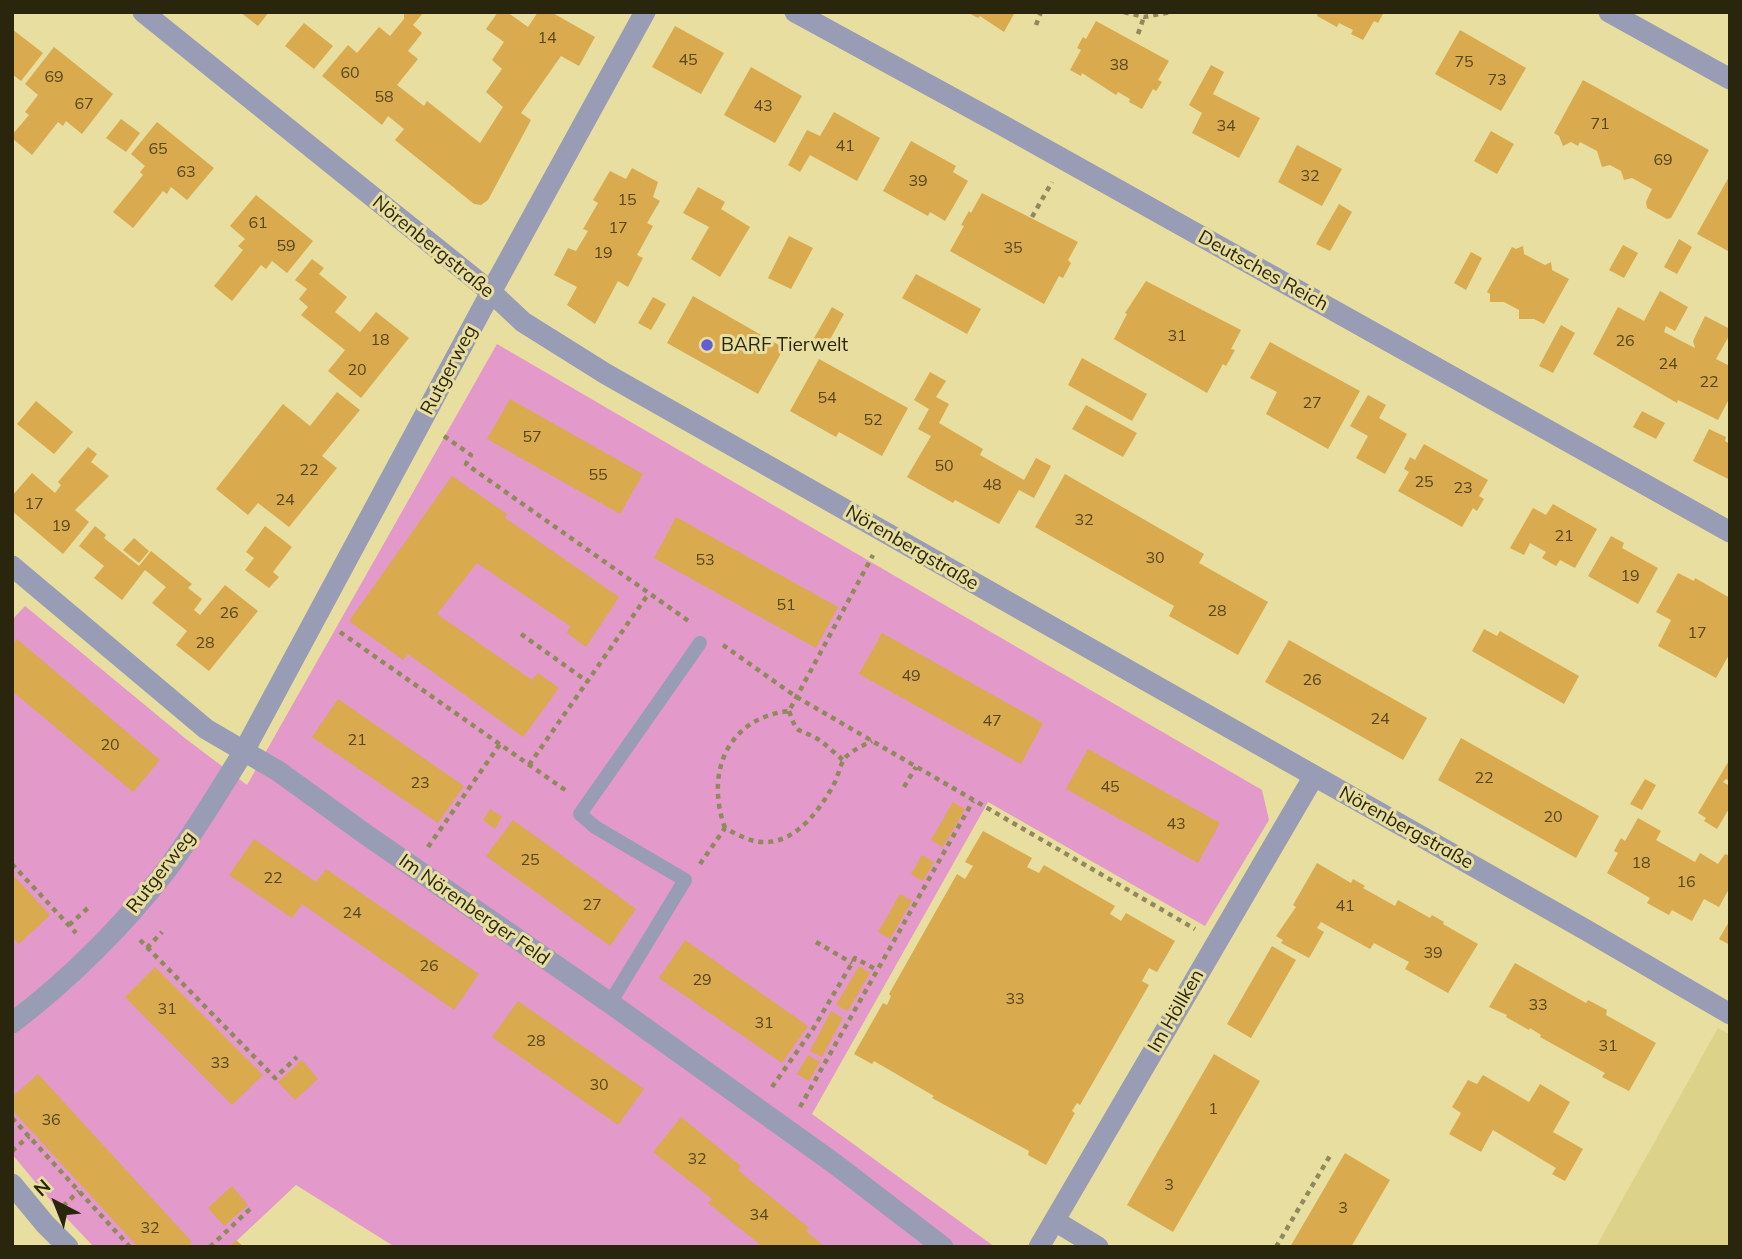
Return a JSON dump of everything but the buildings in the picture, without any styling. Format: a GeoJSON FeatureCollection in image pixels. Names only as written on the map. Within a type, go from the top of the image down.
{"type":"FeatureCollection","features":[{"type":"Feature","properties":{"kind":"street","name":"Nörenbergstraße"},"geometry":{"type":"LineString","coordinates":[[143,12],[491,292],[523,322],[606,374],[1730,1014]]}},
{"type":"Feature","properties":{"kind":"street","name":"Rutgerweg"},"geometry":{"type":"LineString","coordinates":[[12,1023],[37,1004],[122,922],[168,867],[210,806],[244,751],[645,12]]}},
{"type":"Feature","properties":{"kind":"street","name":"Deutsches Reich"},"geometry":{"type":"LineString","coordinates":[[795,12],[1730,532]]}},
{"type":"Feature","properties":{"kind":"street"},"geometry":{"type":"LineString","coordinates":[[1609,12],[1730,79]]}},
{"type":"Feature","properties":{"kind":"street","name":"Im Nörenberger Feld"},"geometry":{"type":"LineString","coordinates":[[12,566],[206,729],[278,771],[610,1003],[786,1128],[943,1247]]}},
{"type":"Feature","properties":{"kind":"street","name":"Im Höllken"},"geometry":{"type":"LineString","coordinates":[[1039,1247],[1314,776]]}},
{"type":"Feature","properties":{"kind":"street"},"geometry":{"type":"LineString","coordinates":[[12,1184],[68,1247]]}},
{"type":"Feature","properties":{"kind":"street"},"geometry":{"type":"LineString","coordinates":[[1055,1221],[1098,1247]]}},
{"type":"Feature","properties":{"kind":"lane"},"geometry":{"type":"LineString","coordinates":[[610,1003],[685,880],[595,827],[580,814],[700,643]]}},
{"type":"Feature","properties":{"kind":"path"},"geometry":{"type":"LineString","coordinates":[[1036,25],[1041,12]]}},
{"type":"Feature","properties":{"kind":"path"},"geometry":{"type":"LineString","coordinates":[[1124,12],[1144,17],[1171,12]]}},
{"type":"Feature","properties":{"kind":"path"},"geometry":{"type":"LineString","coordinates":[[1138,34],[1144,17]]}},
{"type":"Feature","properties":{"kind":"path"},"geometry":{"type":"LineString","coordinates":[[1032,218],[1065,160]]}},
{"type":"Feature","properties":{"kind":"path"},"geometry":{"type":"LineString","coordinates":[[420,424],[443,435],[471,455],[466,464],[695,625]]}},
{"type":"Feature","properties":{"kind":"path"},"geometry":{"type":"LineString","coordinates":[[843,760],[820,741],[796,729],[789,711],[885,533]]}},
{"type":"Feature","properties":{"kind":"path"},"geometry":{"type":"LineString","coordinates":[[529,765],[649,593]]}},
{"type":"Feature","properties":{"kind":"path"},"geometry":{"type":"LineString","coordinates":[[316,618],[586,804]]}},
{"type":"Feature","properties":{"kind":"path"},"geometry":{"type":"LineString","coordinates":[[521,634],[588,682]]}},
{"type":"Feature","properties":{"kind":"path"},"geometry":{"type":"LineString","coordinates":[[718,641],[795,696],[1217,942]]}},
{"type":"Feature","properties":{"kind":"path"},"geometry":{"type":"LineString","coordinates":[[789,711],[763,716],[751,723],[729,744],[723,757],[718,785],[720,816],[725,828],[767,843],[787,837],[807,821],[827,798],[848,754],[872,741]]}},
{"type":"Feature","properties":{"kind":"path"},"geometry":{"type":"LineString","coordinates":[[413,867],[500,744]]}},
{"type":"Feature","properties":{"kind":"path"},"geometry":{"type":"LineString","coordinates":[[904,787],[916,767]]}},
{"type":"Feature","properties":{"kind":"path"},"geometry":{"type":"LineString","coordinates":[[786,1128],[973,801]]}},
{"type":"Feature","properties":{"kind":"path"},"geometry":{"type":"LineString","coordinates":[[696,871],[725,828]]}},
{"type":"Feature","properties":{"kind":"path"},"geometry":{"type":"LineString","coordinates":[[12,864],[92,951]]}},
{"type":"Feature","properties":{"kind":"path"},"geometry":{"type":"LineString","coordinates":[[69,925],[89,907]]}},
{"type":"Feature","properties":{"kind":"path"},"geometry":{"type":"LineString","coordinates":[[122,922],[275,1078],[297,1057]]}},
{"type":"Feature","properties":{"kind":"path"},"geometry":{"type":"LineString","coordinates":[[147,948],[162,932]]}},
{"type":"Feature","properties":{"kind":"path"},"geometry":{"type":"LineString","coordinates":[[816,942],[852,963]]}},
{"type":"Feature","properties":{"kind":"path"},"geometry":{"type":"LineString","coordinates":[[757,1108],[813,1028],[855,958],[877,971]]}},
{"type":"Feature","properties":{"kind":"path"},"geometry":{"type":"LineString","coordinates":[[12,1118],[130,1247]]}},
{"type":"Feature","properties":{"kind":"path"},"geometry":{"type":"LineString","coordinates":[[12,1151],[29,1136]]}},
{"type":"Feature","properties":{"kind":"path"},"geometry":{"type":"LineString","coordinates":[[1276,1247],[1331,1154]]}},
{"type":"Feature","properties":{"kind":"path"},"geometry":{"type":"LineString","coordinates":[[68,1202],[79,1191]]}},
{"type":"Feature","properties":{"kind":"path"},"geometry":{"type":"LineString","coordinates":[[210,1247],[251,1208]]}},
{"type":"Feature","properties":{"kind":"shaded area"},"geometry":{"type":"Polygon","coordinates":[[[497,344],[1262,790],[1269,820],[1205,926],[988,802],[812,1114],[995,1247],[395,1247],[296,1185],[230,1247],[94,1247],[12,1154],[12,620],[25,606],[186,739],[247,785],[497,344]]]}},
{"type":"Feature","properties":{"kind":"shaded area"},"geometry":{"type":"Polygon","coordinates":[[[1718,1028],[1730,1035],[1730,1247],[1596,1247],[1718,1028]]]}},
{"type":"Feature","properties":{"kind":"place","name":"BARF Tierwelt"},"geometry":{"type":"Point","coordinates":[707,345]}}]}
